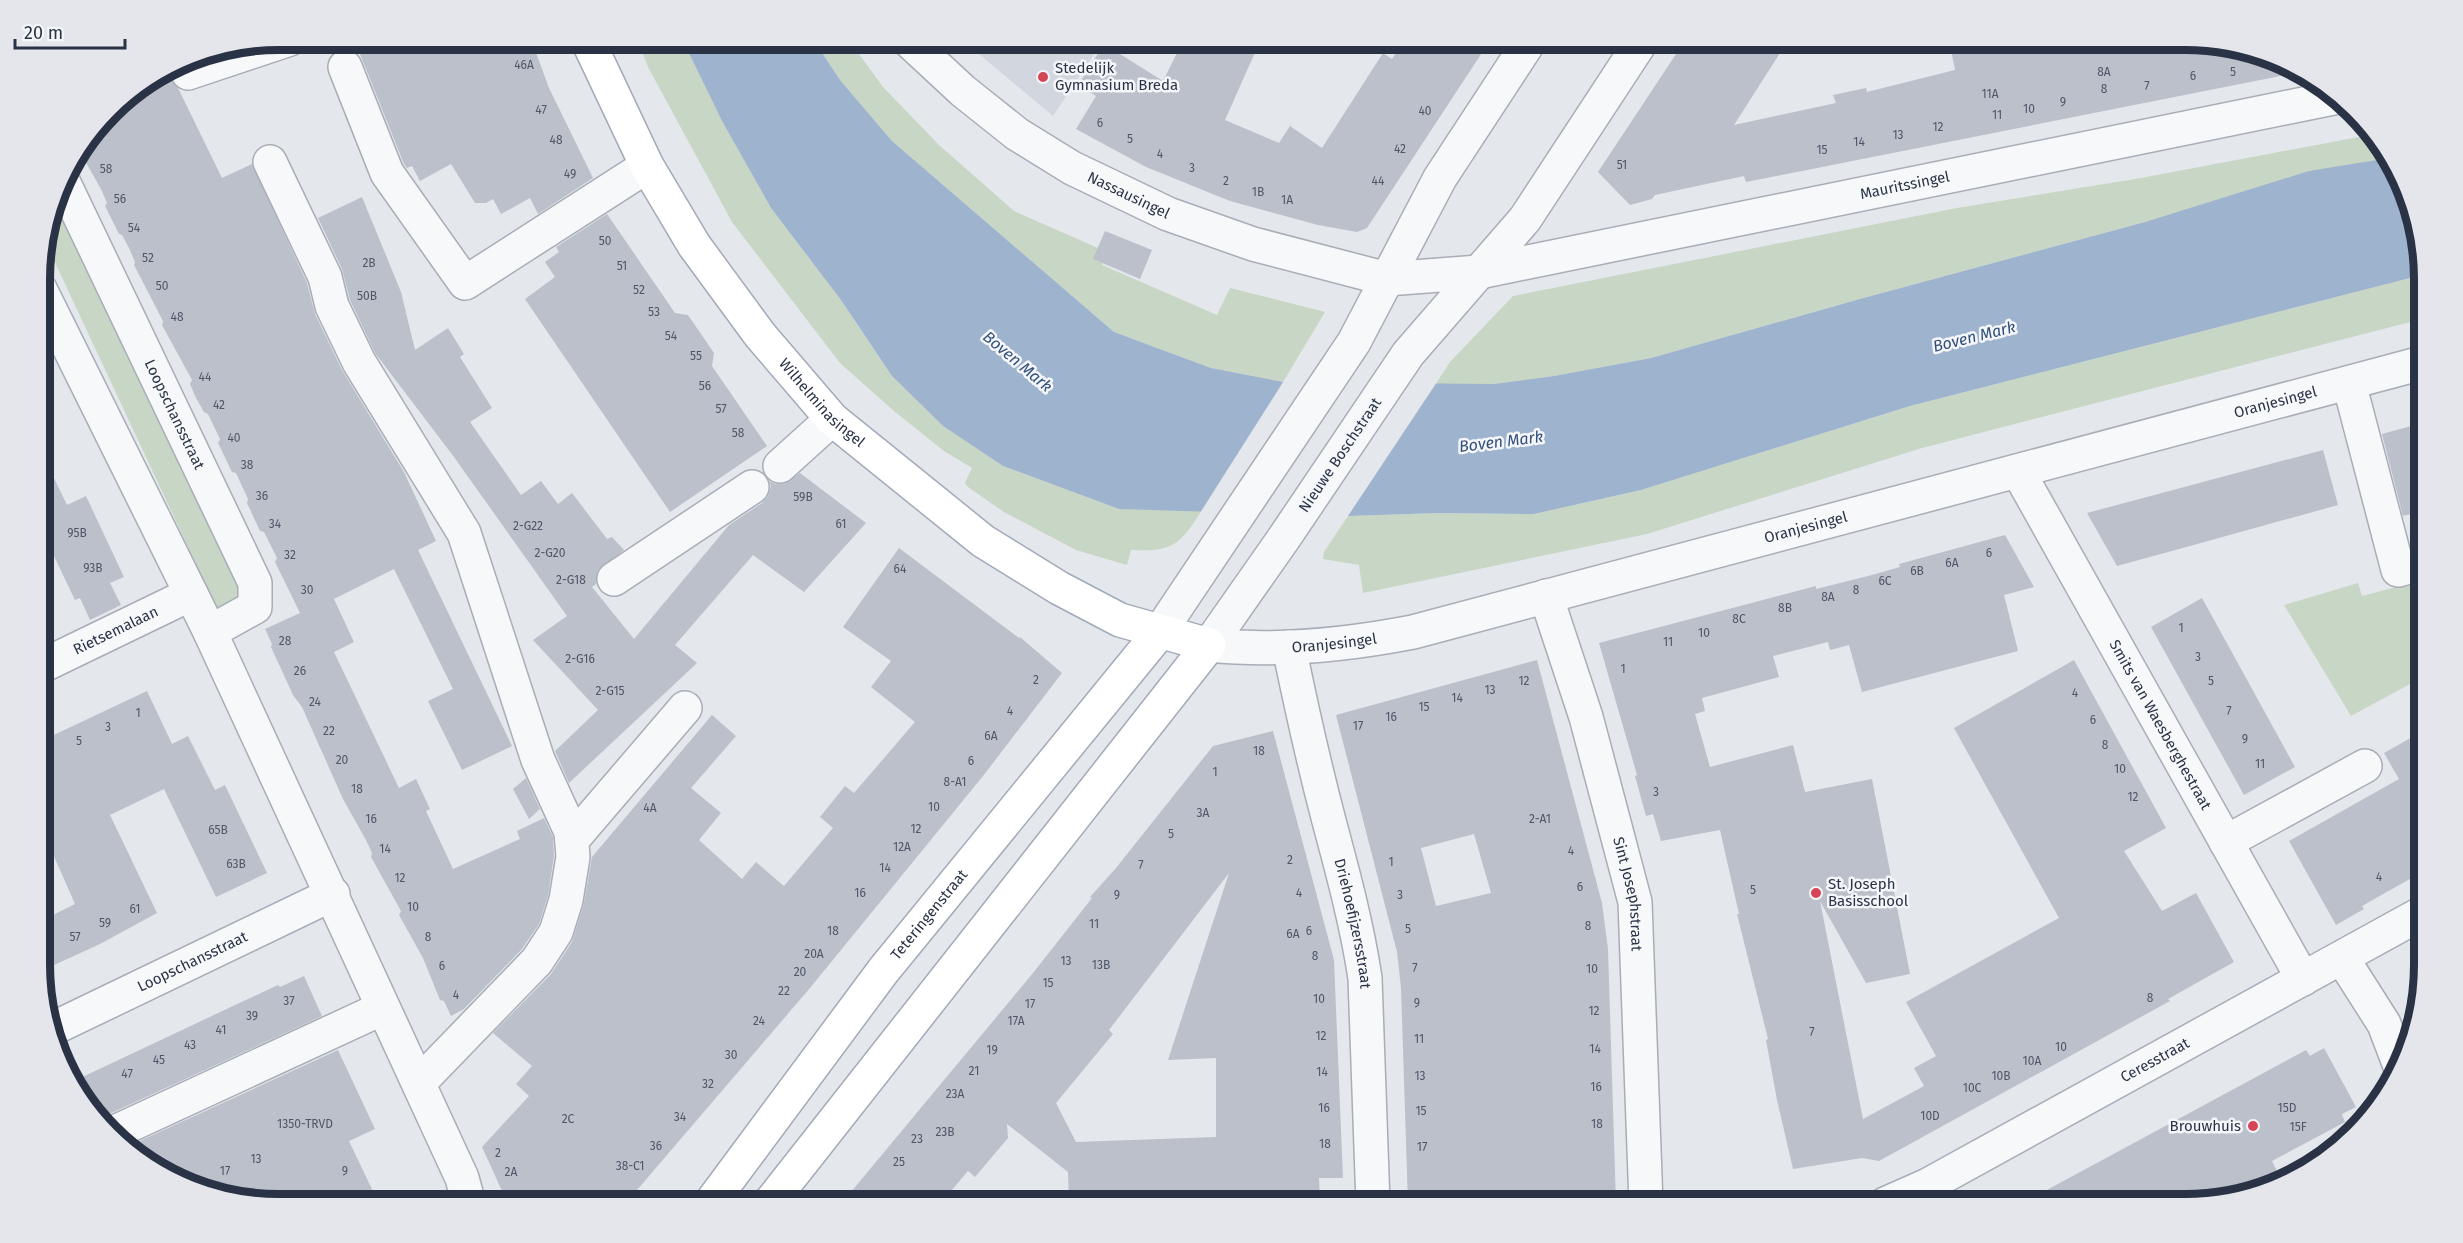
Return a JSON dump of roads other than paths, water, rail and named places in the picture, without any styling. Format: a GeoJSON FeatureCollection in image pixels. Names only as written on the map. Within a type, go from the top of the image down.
{"type":"FeatureCollection","features":[{"type":"Feature","properties":{"kind":"main road","name":"Wilhelminasingel"},"geometry":{"type":"LineString","coordinates":[[592,50],[647,166],[694,245],[746,317],[832,419],[983,541],[1101,612],[1184,639]]}},
{"type":"Feature","properties":{"kind":"main road","name":"Teteringenstraat"},"geometry":{"type":"LineString","coordinates":[[717,1194],[883,971],[1184,639]]}},
{"type":"Feature","properties":{"kind":"main road"},"geometry":{"type":"LineString","coordinates":[[776,1194],[1184,639]]}},
{"type":"Feature","properties":{"kind":"street"},"geometry":{"type":"LineString","coordinates":[[188,73],[256,50]]}},
{"type":"Feature","properties":{"kind":"street","name":"Nassausingel"},"geometry":{"type":"LineString","coordinates":[[919,50],[963,91],[1017,134],[1100,183],[1209,230],[1387,279]]}},
{"type":"Feature","properties":{"kind":"street"},"geometry":{"type":"LineString","coordinates":[[1184,639],[1229,530],[1354,342],[1440,178],[1524,50]]}},
{"type":"Feature","properties":{"kind":"street","name":"Nieuwe Boschstraat"},"geometry":{"type":"LineString","coordinates":[[1184,639],[1284,538],[1408,354],[1526,219],[1636,50]]}},
{"type":"Feature","properties":{"kind":"street"},"geometry":{"type":"LineString","coordinates":[[345,67],[387,173],[465,284],[647,166]]}},
{"type":"Feature","properties":{"kind":"street","name":"Mauritssingel"},"geometry":{"type":"LineString","coordinates":[[1479,272],[2327,99]]}},
{"type":"Feature","properties":{"kind":"street"},"geometry":{"type":"LineString","coordinates":[[270,162],[325,277],[332,306],[359,362],[464,533],[538,760],[569,826],[572,840],[573,857],[568,890],[560,921],[551,942],[537,961],[419,1083]]}},
{"type":"Feature","properties":{"kind":"street","name":"Loopschansstraat"},"geometry":{"type":"LineString","coordinates":[[67,190],[255,583],[255,607],[210,632]]}},
{"type":"Feature","properties":{"kind":"street"},"geometry":{"type":"LineString","coordinates":[[1387,279],[1479,272]]}},
{"type":"Feature","properties":{"kind":"street"},"geometry":{"type":"LineString","coordinates":[[50,318],[210,632],[333,894],[462,1178],[467,1194]]}},
{"type":"Feature","properties":{"kind":"street","name":"Oranjesingel"},"geometry":{"type":"LineString","coordinates":[[1184,639],[1289,648],[1393,636],[2414,365]]}},
{"type":"Feature","properties":{"kind":"street"},"geometry":{"type":"LineString","coordinates":[[2349,383],[2398,570],[2414,566]]}},
{"type":"Feature","properties":{"kind":"street"},"geometry":{"type":"LineString","coordinates":[[780,466],[832,419]]}},
{"type":"Feature","properties":{"kind":"street","name":"Smits van Waesberghestraat"},"geometry":{"type":"LineString","coordinates":[[2018,471],[2303,980]]}},
{"type":"Feature","properties":{"kind":"street"},"geometry":{"type":"LineString","coordinates":[[614,579],[752,487]]}},
{"type":"Feature","properties":{"kind":"street","name":"Rietsemalaan"},"geometry":{"type":"LineString","coordinates":[[50,662],[191,594]]}},
{"type":"Feature","properties":{"kind":"street","name":"Sint Josephstraat"},"geometry":{"type":"LineString","coordinates":[[1546,596],[1586,717],[1635,902],[1646,1194]]}},
{"type":"Feature","properties":{"kind":"street","name":"Driehoefijzersstraat"},"geometry":{"type":"LineString","coordinates":[[1289,648],[1304,724],[1362,958],[1365,978],[1373,1194]]}},
{"type":"Feature","properties":{"kind":"street"},"geometry":{"type":"LineString","coordinates":[[572,840],[685,708]]}},
{"type":"Feature","properties":{"kind":"street"},"geometry":{"type":"LineString","coordinates":[[2226,842],[2366,766]]}},
{"type":"Feature","properties":{"kind":"street","name":"Loopschansstraat"},"geometry":{"type":"LineString","coordinates":[[58,1026],[333,894]]}},
{"type":"Feature","properties":{"kind":"street","name":"Ceresstraat"},"geometry":{"type":"LineString","coordinates":[[1908,1194],[1928,1185],[2414,918]]}},
{"type":"Feature","properties":{"kind":"street"},"geometry":{"type":"LineString","coordinates":[[2342,958],[2380,1017],[2391,1037],[2396,1052]]}},
{"type":"Feature","properties":{"kind":"street"},"geometry":{"type":"LineString","coordinates":[[120,1130],[383,1008]]}},
{"type":"Feature","properties":{"kind":"water","name":"Boven Mark"},"geometry":{"type":"Polygon","coordinates":[[[687,50],[820,50],[840,80],[892,141],[1114,332],[1211,368],[1283,382],[1494,384],[1554,376],[1651,358],[2145,222],[2309,171],[2380,159],[2390,177],[2406,219],[2412,248],[2414,277],[1910,406],[1641,490],[1534,514],[1438,513],[1348,516],[1119,509],[1003,466],[943,426],[892,376],[841,300],[771,208],[722,121],[687,50]]]}},
{"type":"Feature","properties":{"kind":"place","name":"Stedelijk Gymnasium Breda"},"geometry":{"type":"Point","coordinates":[1043,77]}},
{"type":"Feature","properties":{"kind":"place","name":"St. Joseph Basisschool"},"geometry":{"type":"Point","coordinates":[1816,893]}},
{"type":"Feature","properties":{"kind":"place","name":"Brouwhuis"},"geometry":{"type":"Point","coordinates":[2253,1126]}}]}
